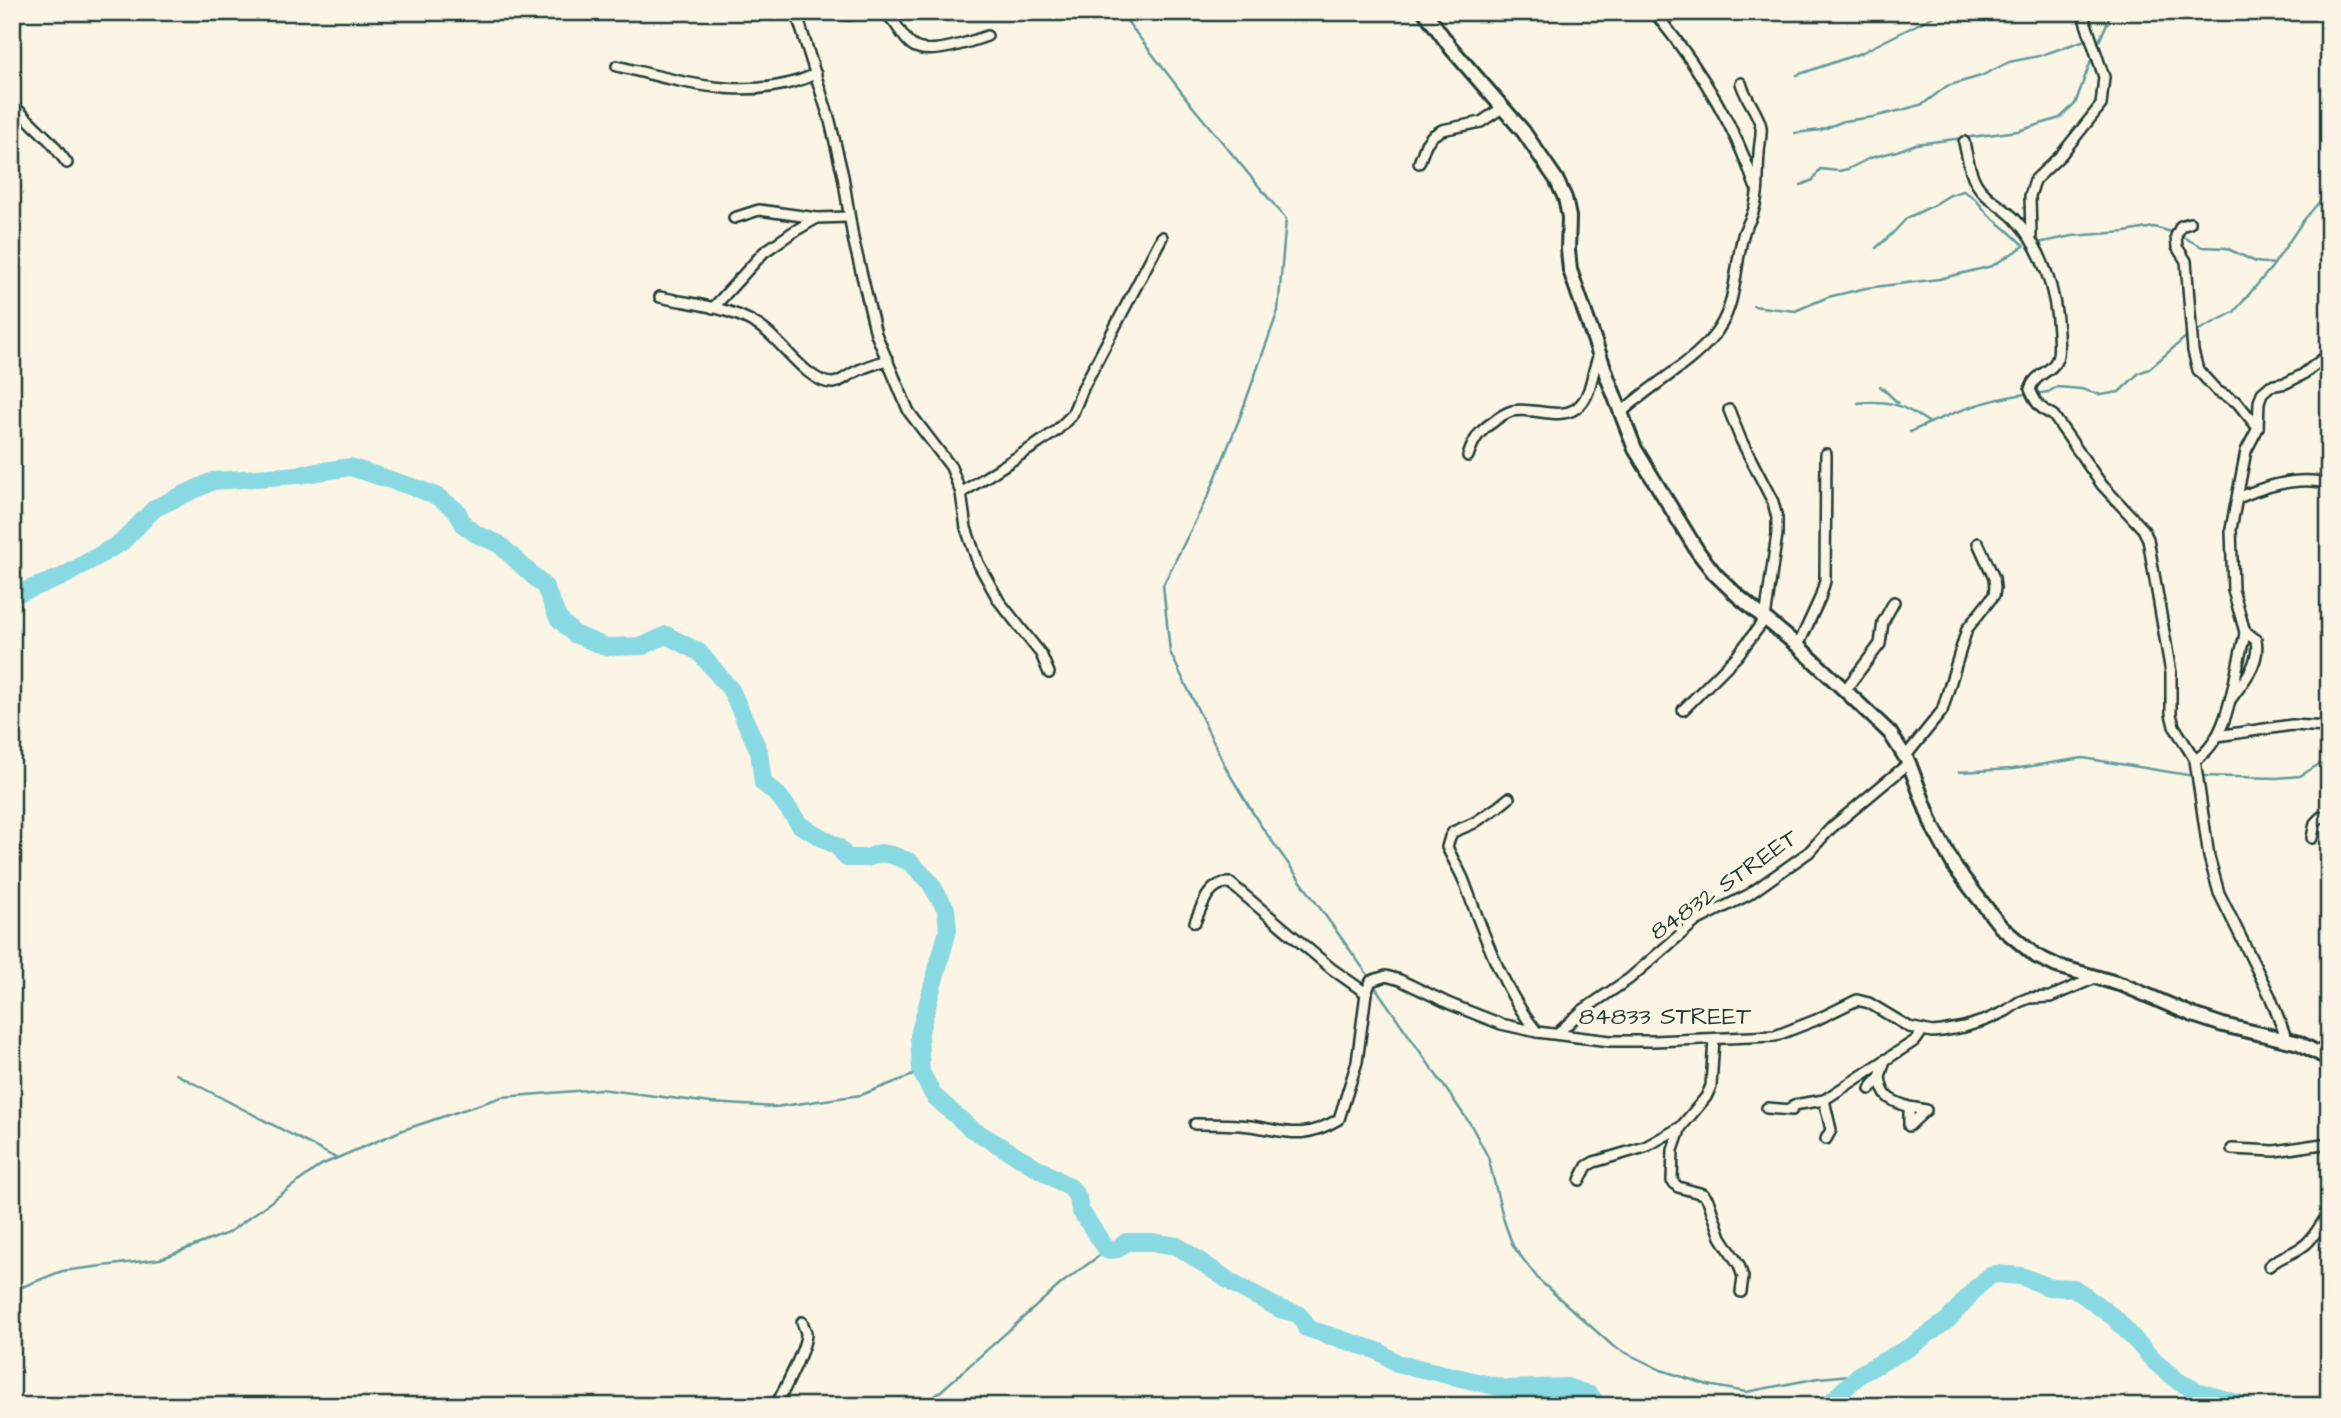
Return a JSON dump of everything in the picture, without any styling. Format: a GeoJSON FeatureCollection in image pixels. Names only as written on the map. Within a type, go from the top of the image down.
{"type":"FeatureCollection","features":[{"type":"Feature","properties":{"kind":"street"},"geometry":{"type":"LineString","coordinates":[[796,12],[833,132],[876,334],[909,412],[951,467],[961,493],[966,528],[978,563],[999,601],[1041,654],[1049,673]]}},
{"type":"Feature","properties":{"kind":"street"},"geometry":{"type":"LineString","coordinates":[[833,12],[849,15],[861,12]]}},
{"type":"Feature","properties":{"kind":"street"},"geometry":{"type":"LineString","coordinates":[[1425,12],[1451,48],[1547,163],[1565,198],[1569,218],[1570,270],[1621,413],[1635,449],[1705,563],[1890,733],[1907,760],[1933,827],[1956,869],[1994,919],[2036,956],[2057,966],[2123,985],[2223,1025],[2287,1040],[2329,1059]]}},
{"type":"Feature","properties":{"kind":"street"},"geometry":{"type":"LineString","coordinates":[[2031,238],[2030,197],[2035,180],[2070,145],[2101,105],[2104,77],[2082,12]]}},
{"type":"Feature","properties":{"kind":"street"},"geometry":{"type":"LineString","coordinates":[[889,14],[912,45],[925,50],[987,36]]}},
{"type":"Feature","properties":{"kind":"street"},"geometry":{"type":"LineString","coordinates":[[1658,18],[1705,78],[1745,158],[1758,194]]}},
{"type":"Feature","properties":{"kind":"street"},"geometry":{"type":"LineString","coordinates":[[617,66],[731,90],[758,90],[780,86],[799,82],[816,74]]}},
{"type":"Feature","properties":{"kind":"street"},"geometry":{"type":"LineString","coordinates":[[1621,413],[1644,392],[1666,380],[1702,348],[1714,336],[1732,303],[1745,232],[1758,194],[1761,127],[1741,83]]}},
{"type":"Feature","properties":{"kind":"street"},"geometry":{"type":"LineString","coordinates":[[12,104],[51,142],[67,163]]}},
{"type":"Feature","properties":{"kind":"street"},"geometry":{"type":"LineString","coordinates":[[1419,163],[1426,144],[1442,130],[1481,122],[1503,108]]}},
{"type":"Feature","properties":{"kind":"street"},"geometry":{"type":"LineString","coordinates":[[1964,142],[1976,182],[1983,193],[2013,216],[2031,238],[2050,284],[2059,346],[2057,359],[2049,370],[2039,374],[2030,389],[2040,409],[2053,415],[2102,485],[2143,529],[2148,539],[2171,673],[2171,714],[2178,733],[2195,760],[2209,857],[2218,893],[2270,996],[2287,1040]]}},
{"type":"Feature","properties":{"kind":"street"},"geometry":{"type":"LineString","coordinates":[[734,218],[759,210],[817,218],[849,217]]}},
{"type":"Feature","properties":{"kind":"street"},"geometry":{"type":"LineString","coordinates":[[713,308],[764,252],[817,218]]}},
{"type":"Feature","properties":{"kind":"street"},"geometry":{"type":"LineString","coordinates":[[2190,223],[2181,226],[2176,236],[2177,247],[2186,261],[2193,351],[2198,370],[2217,391],[2238,402],[2258,428]]}},
{"type":"Feature","properties":{"kind":"street"},"geometry":{"type":"LineString","coordinates":[[961,493],[1029,450],[1056,431],[1072,415],[1084,386],[1162,237]]}},
{"type":"Feature","properties":{"kind":"street"},"geometry":{"type":"LineString","coordinates":[[660,297],[726,310],[747,319],[763,328],[792,357],[823,380],[832,383],[888,360]]}},
{"type":"Feature","properties":{"kind":"street"},"geometry":{"type":"LineString","coordinates":[[2195,760],[2210,748],[2217,737],[2230,701],[2245,632],[2233,590],[2231,529],[2246,450],[2258,428],[2259,402],[2262,393],[2270,386],[2286,383],[2302,375],[2329,354]]}},
{"type":"Feature","properties":{"kind":"street"},"geometry":{"type":"LineString","coordinates":[[1468,456],[1476,436],[1483,428],[1510,411],[1531,410],[1562,414],[1580,405],[1587,395],[1599,355]]}},
{"type":"Feature","properties":{"kind":"street"},"geometry":{"type":"LineString","coordinates":[[1683,710],[1710,686],[1765,619],[1777,518],[1773,502],[1741,440],[1729,410]]}},
{"type":"Feature","properties":{"kind":"street"},"geometry":{"type":"LineString","coordinates":[[1798,646],[1825,581],[1826,454]]}},
{"type":"Feature","properties":{"kind":"street"},"geometry":{"type":"LineString","coordinates":[[2238,498],[2272,486],[2302,481],[2317,480],[2329,484]]}},
{"type":"Feature","properties":{"kind":"street","name":"84832 STREET"},"geometry":{"type":"LineString","coordinates":[[1557,1034],[1583,1010],[1629,979],[1696,921],[1748,895],[1809,852],[1831,828],[1907,760],[1942,711],[1967,629],[1994,595],[1994,578],[1978,543]]}},
{"type":"Feature","properties":{"kind":"street"},"geometry":{"type":"LineString","coordinates":[[1845,690],[1880,644],[1883,622],[1894,602]]}},
{"type":"Feature","properties":{"kind":"street"},"geometry":{"type":"LineString","coordinates":[[2230,701],[2248,676],[2256,659],[2256,640],[2245,632]]}},
{"type":"Feature","properties":{"kind":"street"},"geometry":{"type":"LineString","coordinates":[[2217,737],[2292,725],[2329,727]]}},
{"type":"Feature","properties":{"kind":"street"},"geometry":{"type":"LineString","coordinates":[[1509,797],[1488,815],[1454,832],[1447,847],[1502,974],[1525,1017],[1537,1032]]}},
{"type":"Feature","properties":{"kind":"street"},"geometry":{"type":"LineString","coordinates":[[2312,838],[2315,824],[2328,814]]}},
{"type":"Feature","properties":{"kind":"street"},"geometry":{"type":"LineString","coordinates":[[1195,922],[1215,886],[1219,883],[1230,883],[1332,969],[1366,993],[1357,1062],[1339,1119],[1316,1130],[1291,1134],[1250,1126],[1195,1124]]}},
{"type":"Feature","properties":{"kind":"street","name":"84833 STREET"},"geometry":{"type":"LineString","coordinates":[[1366,993],[1371,981],[1386,976],[1501,1024],[1537,1032],[1610,1041],[1714,1039],[1775,1037],[1857,1000],[1869,1003],[1909,1027],[1932,1032],[1964,1027],[1996,1016],[2029,998],[2050,997],[2067,992],[2095,978]]}},
{"type":"Feature","properties":{"kind":"street"},"geometry":{"type":"LineString","coordinates":[[1767,1108],[1792,1110],[1794,1105],[1824,1100],[1916,1040],[1923,1030]]}},
{"type":"Feature","properties":{"kind":"street"},"geometry":{"type":"LineString","coordinates":[[1580,1180],[1587,1166],[1594,1162],[1645,1147],[1681,1127],[1698,1108],[1711,1086],[1714,1039]]}},
{"type":"Feature","properties":{"kind":"street"},"geometry":{"type":"LineString","coordinates":[[1870,1089],[1880,1077],[1885,1060]]}},
{"type":"Feature","properties":{"kind":"street"},"geometry":{"type":"LineString","coordinates":[[1880,1077],[1882,1090],[1890,1100],[1909,1107]]}},
{"type":"Feature","properties":{"kind":"street"},"geometry":{"type":"LineString","coordinates":[[1824,1100],[1831,1130],[1826,1139]]}},
{"type":"Feature","properties":{"kind":"street"},"geometry":{"type":"LineString","coordinates":[[1681,1127],[1673,1150],[1672,1181],[1678,1187],[1703,1194],[1708,1200],[1721,1237],[1740,1265],[1743,1277],[1741,1292]]}},
{"type":"Feature","properties":{"kind":"street"},"geometry":{"type":"LineString","coordinates":[[2232,1149],[2275,1151],[2329,1143]]}},
{"type":"Feature","properties":{"kind":"street"},"geometry":{"type":"LineString","coordinates":[[2269,1266],[2278,1258],[2295,1252],[2308,1243],[2329,1214]]}},
{"type":"Feature","properties":{"kind":"street"},"geometry":{"type":"LineString","coordinates":[[775,1406],[800,1354],[805,1338],[802,1322]]}},
{"type":"Feature","properties":{"kind":"waterway"},"geometry":{"type":"LineString","coordinates":[[1120,12],[1193,107],[1286,219],[1278,311],[1209,494],[1163,585],[1170,652],[1227,770],[1259,823],[1370,978]]}},
{"type":"Feature","properties":{"kind":"waterway"},"geometry":{"type":"LineString","coordinates":[[1797,75],[1861,53],[1942,12]]}},
{"type":"Feature","properties":{"kind":"waterway"},"geometry":{"type":"LineString","coordinates":[[2097,46],[2112,12]]}},
{"type":"Feature","properties":{"kind":"waterway"},"geometry":{"type":"LineString","coordinates":[[1795,133],[1821,130],[1844,121],[1873,117],[1923,104],[1947,86],[1981,76],[2009,62],[2039,56],[2088,39]]}},
{"type":"Feature","properties":{"kind":"waterway"},"geometry":{"type":"LineString","coordinates":[[1801,185],[1813,180],[1820,169],[1848,169],[1870,158],[1916,144],[2018,131],[2060,118],[2075,104],[2093,55]]}},
{"type":"Feature","properties":{"kind":"waterway"},"geometry":{"type":"LineString","coordinates":[[1753,306],[1795,311],[1828,297],[1866,288],[1939,279],[1992,266],[2024,246],[1973,197],[1963,191],[1907,218],[1876,248]]}},
{"type":"Feature","properties":{"kind":"waterway"},"geometry":{"type":"LineString","coordinates":[[2035,394],[2057,387],[2081,389],[2101,395],[2119,392],[2187,336],[2234,312],[2272,267],[2303,221],[2321,200]]}},
{"type":"Feature","properties":{"kind":"waterway"},"geometry":{"type":"LineString","coordinates":[[2038,243],[2072,236],[2154,227],[2175,233]]}},
{"type":"Feature","properties":{"kind":"waterway"},"geometry":{"type":"LineString","coordinates":[[2183,237],[2202,247],[2226,248],[2256,262],[2274,264]]}},
{"type":"Feature","properties":{"kind":"waterway"},"geometry":{"type":"LineString","coordinates":[[1880,386],[1898,403]]}},
{"type":"Feature","properties":{"kind":"waterway"},"geometry":{"type":"LineString","coordinates":[[1910,432],[1966,408],[2025,394]]}},
{"type":"Feature","properties":{"kind":"waterway"},"geometry":{"type":"LineString","coordinates":[[1858,403],[1879,402],[1896,405],[1930,423]]}},
{"type":"Feature","properties":{"kind":"waterway"},"geometry":{"type":"LineString","coordinates":[[12,592],[22,592],[62,577],[122,542],[155,508],[213,481],[298,475],[350,467],[438,497],[457,511],[464,525],[476,534],[499,544],[545,587],[558,618],[574,634],[606,647],[643,646],[666,635],[699,652],[731,690],[759,751],[763,783],[779,796],[800,825],[838,847],[847,858],[867,858],[880,853],[892,855],[910,862],[929,881],[946,909],[948,930],[919,1035],[921,1072],[934,1096],[970,1128],[1071,1188],[1078,1198],[1080,1210],[1107,1250],[1118,1249],[1126,1242],[1177,1246],[1237,1286],[1280,1309],[1298,1314],[1306,1328],[1378,1351],[1397,1363],[1507,1389],[1567,1387],[1590,1395],[1599,1406]]}},
{"type":"Feature","properties":{"kind":"waterway"},"geometry":{"type":"LineString","coordinates":[[1959,772],[2013,769],[2083,758],[2194,776]]}},
{"type":"Feature","properties":{"kind":"waterway"},"geometry":{"type":"LineString","coordinates":[[2201,776],[2300,776],[2329,758]]}},
{"type":"Feature","properties":{"kind":"waterway"},"geometry":{"type":"LineString","coordinates":[[1373,984],[1471,1125],[1488,1157],[1513,1246],[1539,1280],[1614,1347],[1661,1370],[1708,1385],[1746,1392],[1819,1378],[1860,1374]]}},
{"type":"Feature","properties":{"kind":"waterway"},"geometry":{"type":"LineString","coordinates":[[12,1291],[62,1271],[160,1259],[228,1233],[321,1165],[403,1130],[502,1097],[600,1089],[711,1103],[775,1107],[861,1095],[921,1072]]}},
{"type":"Feature","properties":{"kind":"waterway"},"geometry":{"type":"LineString","coordinates":[[176,1074],[336,1158]]}},
{"type":"Feature","properties":{"kind":"waterway"},"geometry":{"type":"LineString","coordinates":[[924,1406],[1062,1283],[1107,1250]]}},
{"type":"Feature","properties":{"kind":"waterway"},"geometry":{"type":"LineString","coordinates":[[1827,1406],[1860,1374],[1910,1347],[1948,1320],[1977,1287],[1995,1274],[2021,1276],[2049,1287],[2074,1288],[2116,1319],[2155,1362],[2179,1382],[2197,1391],[2247,1406]]}}]}
